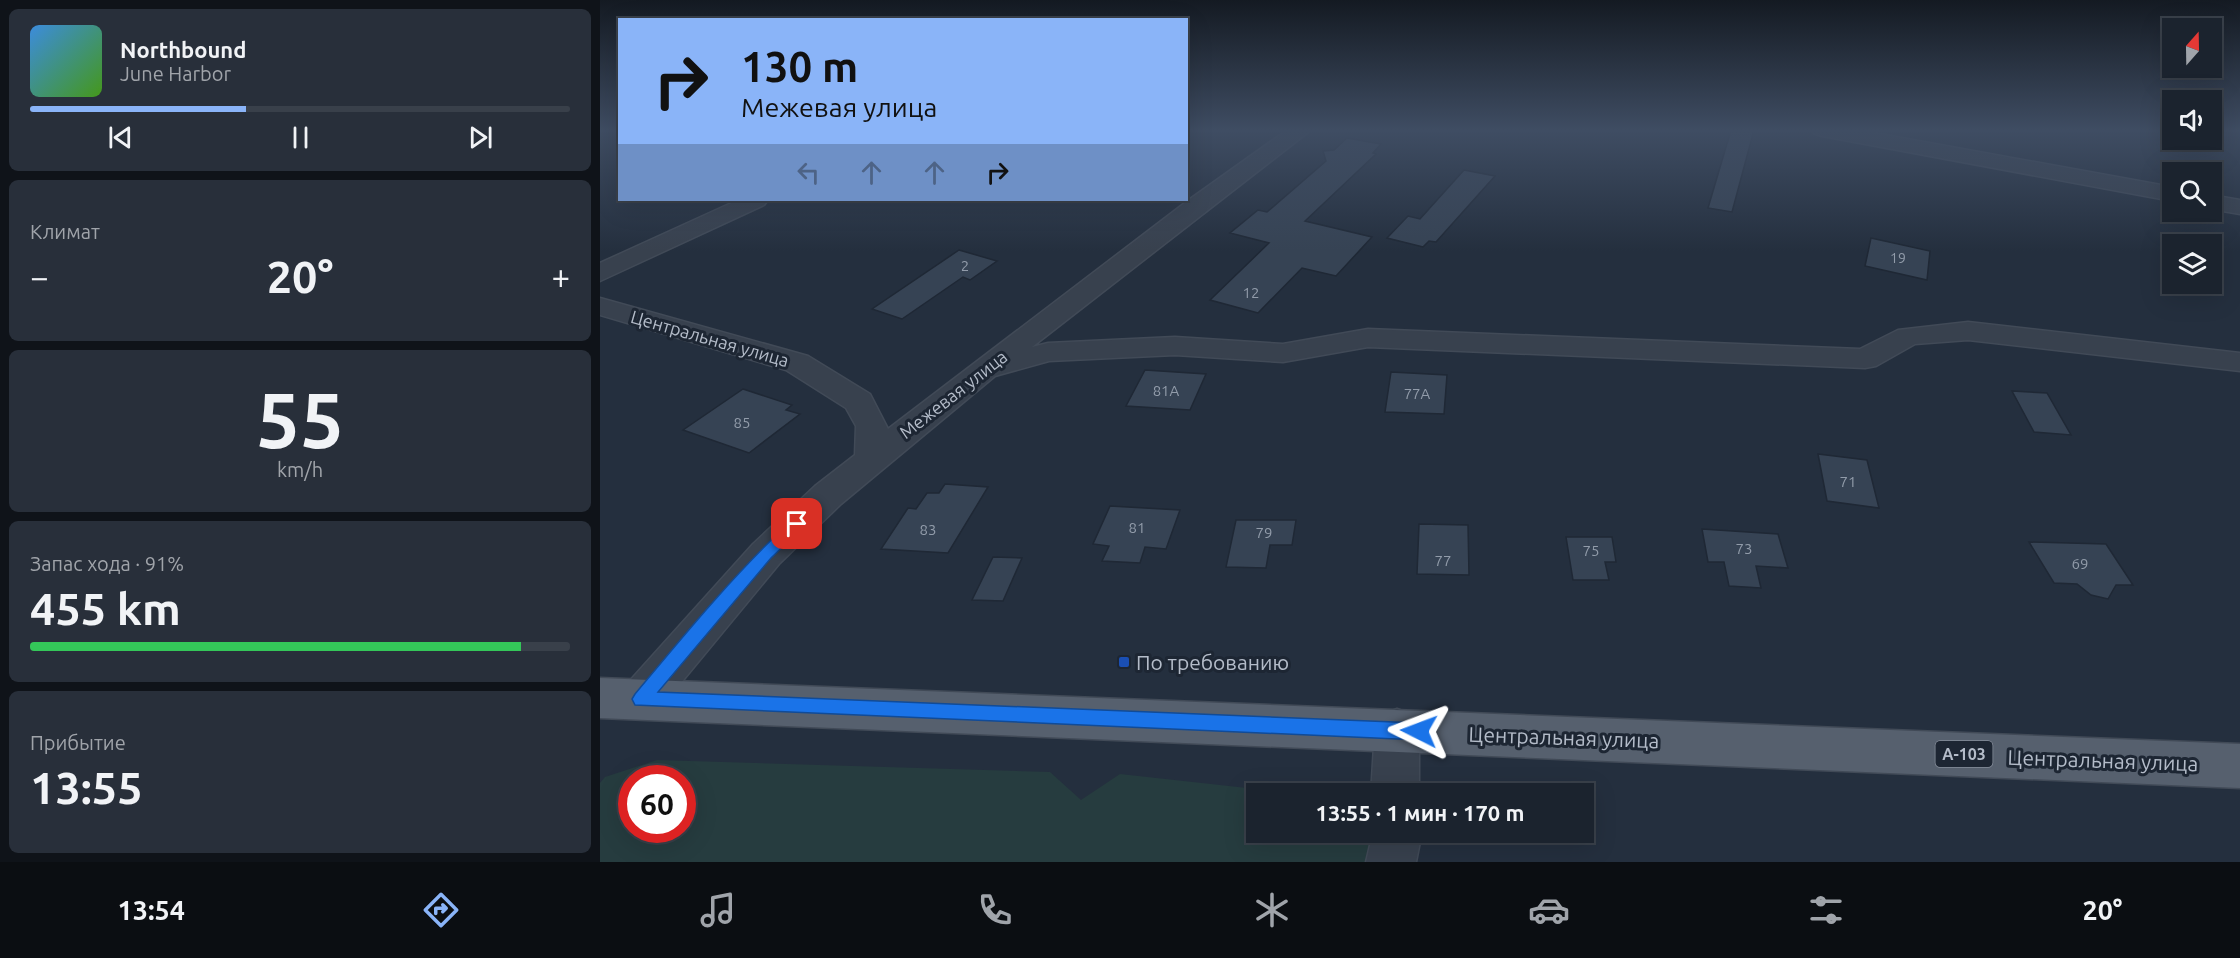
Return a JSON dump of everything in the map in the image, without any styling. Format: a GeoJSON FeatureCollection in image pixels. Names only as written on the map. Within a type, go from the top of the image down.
{"type":"FeatureCollection","features":[{"type":"Feature","properties":{"kind":"main road","name":"Центральная улица"},"geometry":{"type":"LineString","coordinates":[[621,699],[2240,766]]}},
{"type":"Feature","properties":{"kind":"street","name":"Межевая улица"},"geometry":{"type":"LineString","coordinates":[[621,699],[766,554],[872,457],[1246,170]]}},
{"type":"Feature","properties":{"kind":"street"},"geometry":{"type":"LineString","coordinates":[[2039,170],[2162,193]]}},
{"type":"Feature","properties":{"kind":"street"},"geometry":{"type":"LineString","coordinates":[[600,273],[754,201]]}},
{"type":"Feature","properties":{"kind":"street"},"geometry":{"type":"LineString","coordinates":[[2222,204],[2240,207]]}},
{"type":"Feature","properties":{"kind":"street","name":"Центральная улица"},"geometry":{"type":"LineString","coordinates":[[600,306],[797,363],[859,401],[872,426],[872,457]]}},
{"type":"Feature","properties":{"kind":"street"},"geometry":{"type":"LineString","coordinates":[[984,369],[1048,352],[1175,346],[1283,353],[1368,338],[1865,359],[1908,336],[1968,332],[2240,362]]}},
{"type":"Feature","properties":{"kind":"street"},"geometry":{"type":"LineString","coordinates":[[1395,783],[1397,730]]}},
{"type":"Feature","properties":{"kind":"street"},"geometry":{"type":"LineString","coordinates":[[1391,862],[1395,843]]}},
{"type":"Feature","properties":{"kind":"green space"},"geometry":{"type":"Polygon","coordinates":[[[657,760],[1050,772],[1081,800],[1120,774],[1246,788],[1246,843],[1383,843],[1382,862],[600,862],[600,783],[605,777],[618,773],[618,843],[696,843],[696,765],[642,765],[657,760]]]}},
{"type":"Feature","properties":{"kind":"building"},"geometry":{"type":"Polygon","coordinates":[[[1315,170],[1359,170],[1305,221],[1372,237],[1336,276],[1302,268],[1258,313],[1210,300],[1269,243],[1230,233],[1258,210],[1267,212],[1315,170]]]}},
{"type":"Feature","properties":{"kind":"building"},"geometry":{"type":"Polygon","coordinates":[[[1464,170],[1495,176],[1436,242],[1429,241],[1423,247],[1387,238],[1408,216],[1420,219],[1464,170]]]}},
{"type":"Feature","properties":{"kind":"building"},"geometry":{"type":"Polygon","coordinates":[[[1719,170],[1743,170],[1732,212],[1708,208],[1719,170]]]}},
{"type":"Feature","properties":{"kind":"building"},"geometry":{"type":"Polygon","coordinates":[[[1871,238],[1930,251],[1927,280],[1865,266],[1871,238]]]}},
{"type":"Feature","properties":{"kind":"building"},"geometry":{"type":"Polygon","coordinates":[[[959,250],[997,261],[970,280],[963,277],[902,319],[872,309],[959,250]]]}},
{"type":"Feature","properties":{"kind":"building"},"geometry":{"type":"Polygon","coordinates":[[[1145,370],[1206,374],[1190,410],[1126,406],[1145,370]]]}},
{"type":"Feature","properties":{"kind":"building"},"geometry":{"type":"Polygon","coordinates":[[[1391,372],[1447,375],[1444,414],[1385,412],[1391,372]]]}},
{"type":"Feature","properties":{"kind":"building"},"geometry":{"type":"Polygon","coordinates":[[[743,389],[792,405],[786,410],[800,414],[749,453],[683,430],[743,389]]]}},
{"type":"Feature","properties":{"kind":"building"},"geometry":{"type":"Polygon","coordinates":[[[2012,391],[2047,393],[2071,435],[2034,432],[2012,391]]]}},
{"type":"Feature","properties":{"kind":"building"},"geometry":{"type":"Polygon","coordinates":[[[1818,454],[1867,460],[1879,508],[1827,501],[1818,454]]]}},
{"type":"Feature","properties":{"kind":"building"},"geometry":{"type":"Polygon","coordinates":[[[945,484],[988,487],[948,553],[881,549],[908,508],[916,509],[927,493],[939,493],[945,484]]]}},
{"type":"Feature","properties":{"kind":"building"},"geometry":{"type":"Polygon","coordinates":[[[1110,506],[1180,510],[1166,549],[1145,547],[1140,563],[1102,561],[1109,546],[1093,544],[1110,506]]]}},
{"type":"Feature","properties":{"kind":"building"},"geometry":{"type":"Polygon","coordinates":[[[1236,520],[1296,520],[1292,545],[1270,545],[1266,568],[1226,567],[1236,520]]]}},
{"type":"Feature","properties":{"kind":"building"},"geometry":{"type":"Polygon","coordinates":[[[1419,524],[1468,525],[1469,575],[1417,574],[1419,524]]]}},
{"type":"Feature","properties":{"kind":"building"},"geometry":{"type":"Polygon","coordinates":[[[1702,529],[1778,534],[1788,568],[1756,566],[1761,588],[1729,586],[1724,562],[1708,562],[1702,529]]]}},
{"type":"Feature","properties":{"kind":"building"},"geometry":{"type":"Polygon","coordinates":[[[1566,537],[1612,537],[1616,562],[1605,562],[1609,580],[1573,580],[1566,537]]]}},
{"type":"Feature","properties":{"kind":"building"},"geometry":{"type":"Polygon","coordinates":[[[2029,542],[2106,544],[2133,585],[2116,585],[2108,599],[2091,595],[2077,584],[2054,583],[2029,542]]]}},
{"type":"Feature","properties":{"kind":"building"},"geometry":{"type":"Polygon","coordinates":[[[993,557],[1022,558],[1003,601],[972,600],[993,557]]]}},
{"type":"Feature","properties":{"kind":"place","name":"По требованию"},"geometry":{"type":"Point","coordinates":[1124,662]}},
{"type":"Feature","properties":{"kind":"route"},"geometry":{"type":"LineString","coordinates":[[797,524],[766,554],[711,615],[641,699],[1419,731]]}}]}
